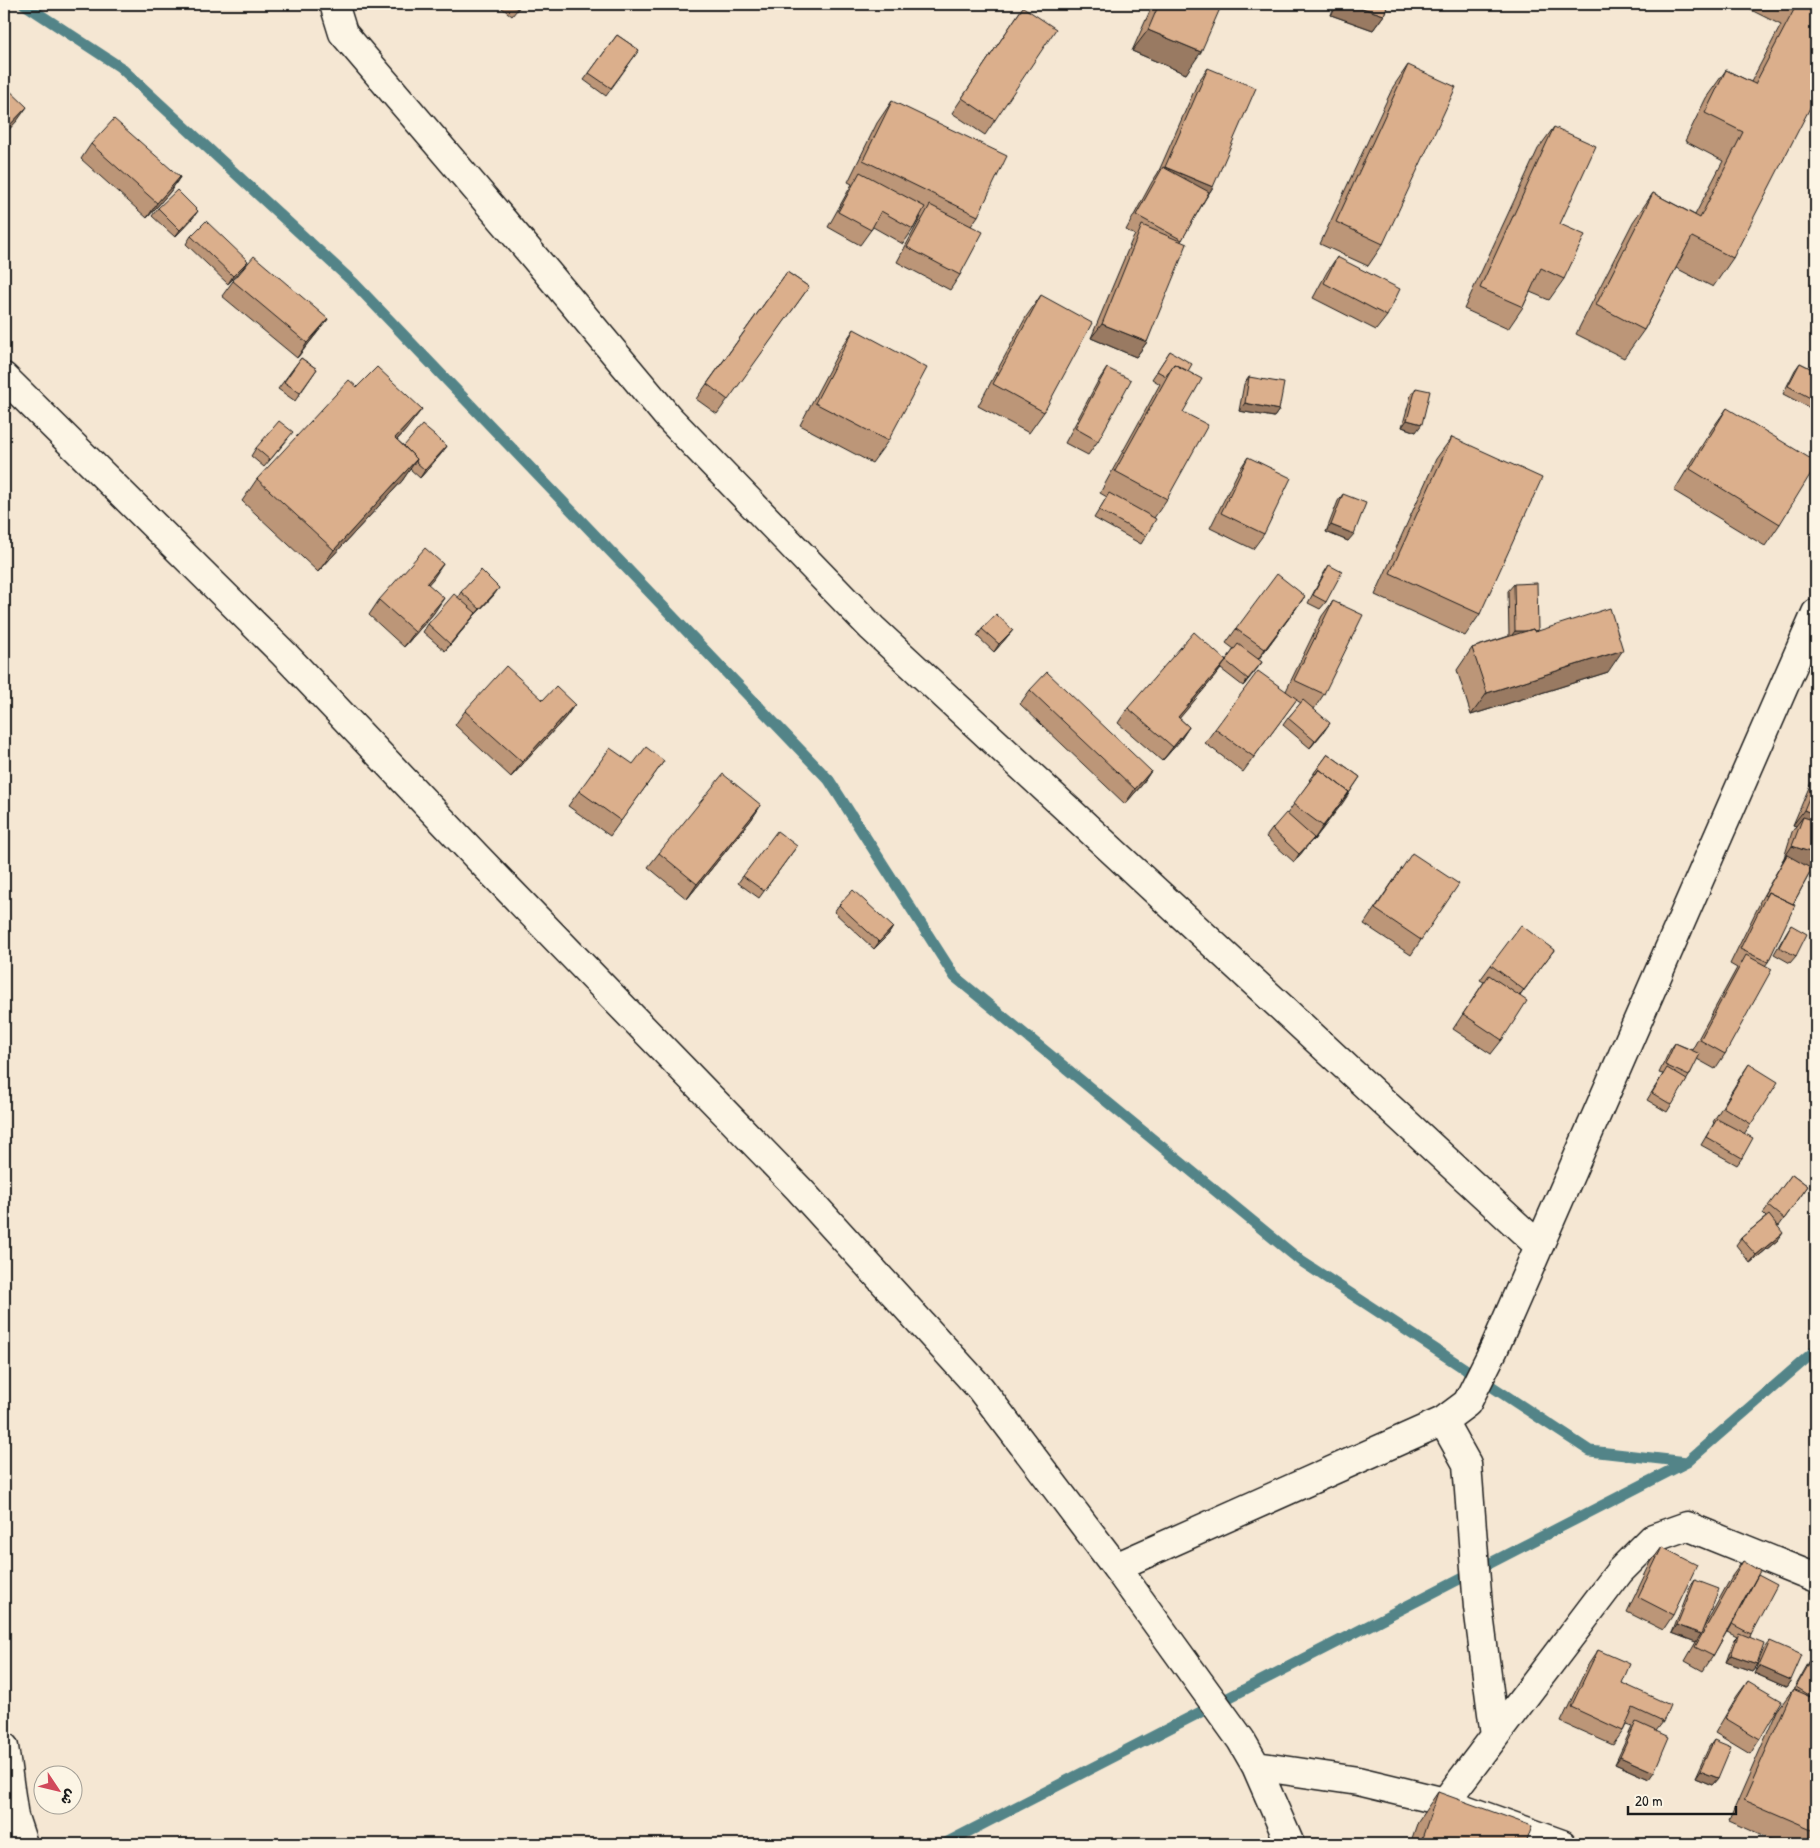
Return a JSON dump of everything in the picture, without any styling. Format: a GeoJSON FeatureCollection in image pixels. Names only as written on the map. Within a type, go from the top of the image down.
{"type":"FeatureCollection","features":[{"type":"Feature","properties":{"kind":"street"},"geometry":{"type":"LineString","coordinates":[[334,4],[343,33],[530,252],[668,418],[872,628],[1538,1246]]}},
{"type":"Feature","properties":{"kind":"street"},"geometry":{"type":"LineString","coordinates":[[4,377],[284,654],[476,856],[799,1189],[980,1388],[1116,1567],[1240,1740],[1256,1766],[1290,1844]]}},
{"type":"Feature","properties":{"kind":"street"},"geometry":{"type":"LineString","coordinates":[[1116,1567],[1443,1421],[1467,1403],[1494,1349],[1816,613]]}},
{"type":"Feature","properties":{"kind":"street"},"geometry":{"type":"LineString","coordinates":[[1443,1421],[1467,1464],[1478,1606],[1495,1736]]}},
{"type":"Feature","properties":{"kind":"street"},"geometry":{"type":"LineString","coordinates":[[1445,1802],[1620,1571],[1653,1538],[1687,1526],[1816,1578]]}},
{"type":"Feature","properties":{"kind":"street"},"geometry":{"type":"LineString","coordinates":[[4,1747],[14,1816],[23,1844]]}},
{"type":"Feature","properties":{"kind":"street"},"geometry":{"type":"LineString","coordinates":[[1256,1766],[1358,1781],[1445,1802],[1562,1844]]}},
{"type":"Feature","properties":{"kind":"building"},"geometry":{"type":"Polygon","coordinates":[[[511,4],[521,4],[517,9],[511,4]]]}},
{"type":"Feature","properties":{"kind":"building"},"geometry":{"type":"Polygon","coordinates":[[[1159,4],[1222,4],[1201,52],[1148,30],[1159,4]]]}},
{"type":"Feature","properties":{"kind":"building"},"geometry":{"type":"Polygon","coordinates":[[[1350,4],[1388,4],[1384,15],[1350,4]]]}},
{"type":"Feature","properties":{"kind":"building"},"geometry":{"type":"Polygon","coordinates":[[[1797,4],[1816,4],[1816,96],[1733,258],[1692,237],[1644,330],[1596,305],[1653,193],[1700,218],[1743,132],[1705,113],[1726,70],[1755,84],[1797,4]]]}},
{"type":"Feature","properties":{"kind":"building"},"geometry":{"type":"Polygon","coordinates":[[[1023,7],[1056,29],[995,120],[962,98],[1023,7]]]}},
{"type":"Feature","properties":{"kind":"building"},"geometry":{"type":"Polygon","coordinates":[[[617,35],[639,50],[611,88],[589,73],[617,35]]]}},
{"type":"Feature","properties":{"kind":"building"},"geometry":{"type":"Polygon","coordinates":[[[1408,65],[1456,87],[1383,244],[1336,222],[1408,65]]]}},
{"type":"Feature","properties":{"kind":"building"},"geometry":{"type":"Polygon","coordinates":[[[1208,68],[1256,88],[1213,187],[1165,167],[1208,68]]]}},
{"type":"Feature","properties":{"kind":"building"},"geometry":{"type":"Polygon","coordinates":[[[4,85],[27,107],[4,131],[4,85]]]}},
{"type":"Feature","properties":{"kind":"building"},"geometry":{"type":"Polygon","coordinates":[[[892,101],[1007,156],[978,216],[863,160],[892,101]]]}},
{"type":"Feature","properties":{"kind":"building"},"geometry":{"type":"Polygon","coordinates":[[[114,119],[180,177],[157,203],[91,144],[114,119]]]}},
{"type":"Feature","properties":{"kind":"building"},"geometry":{"type":"Polygon","coordinates":[[[1554,127],[1596,146],[1560,224],[1585,235],[1564,279],[1541,268],[1523,307],[1480,288],[1554,127]]]}},
{"type":"Feature","properties":{"kind":"building"},"geometry":{"type":"Polygon","coordinates":[[[1163,167],[1209,192],[1182,240],[1136,215],[1163,167]]]}},
{"type":"Feature","properties":{"kind":"building"},"geometry":{"type":"Polygon","coordinates":[[[860,172],[925,207],[913,229],[881,211],[871,230],[838,212],[860,172]]]}},
{"type":"Feature","properties":{"kind":"building"},"geometry":{"type":"Polygon","coordinates":[[[177,190],[198,211],[180,230],[158,208],[177,190]]]}},
{"type":"Feature","properties":{"kind":"building"},"geometry":{"type":"Polygon","coordinates":[[[930,205],[983,232],[960,275],[907,247],[930,205]]]}},
{"type":"Feature","properties":{"kind":"building"},"geometry":{"type":"Polygon","coordinates":[[[206,221],[248,261],[233,276],[191,236],[206,221]]]}},
{"type":"Feature","properties":{"kind":"building"},"geometry":{"type":"Polygon","coordinates":[[[1142,225],[1187,244],[1147,342],[1102,324],[1142,225]]]}},
{"type":"Feature","properties":{"kind":"building"},"geometry":{"type":"Polygon","coordinates":[[[254,256],[328,319],[307,343],[233,281],[254,256]]]}},
{"type":"Feature","properties":{"kind":"building"},"geometry":{"type":"Polygon","coordinates":[[[1337,257],[1400,289],[1387,316],[1324,283],[1337,257]]]}},
{"type":"Feature","properties":{"kind":"building"},"geometry":{"type":"Polygon","coordinates":[[[787,272],[809,287],[728,400],[707,384],[787,272]]]}},
{"type":"Feature","properties":{"kind":"building"},"geometry":{"type":"Polygon","coordinates":[[[1041,295],[1092,323],[1044,412],[993,384],[1041,295]]]}},
{"type":"Feature","properties":{"kind":"building"},"geometry":{"type":"Polygon","coordinates":[[[854,329],[927,368],[888,441],[815,403],[854,329]]]}},
{"type":"Feature","properties":{"kind":"building"},"geometry":{"type":"Polygon","coordinates":[[[1170,351],[1192,364],[1188,371],[1174,364],[1166,376],[1157,371],[1170,351]]]}},
{"type":"Feature","properties":{"kind":"building"},"geometry":{"type":"Polygon","coordinates":[[[301,358],[317,369],[300,393],[284,382],[301,358]]]}},
{"type":"Feature","properties":{"kind":"building"},"geometry":{"type":"Polygon","coordinates":[[[1800,363],[1816,371],[1816,401],[1788,386],[1800,363]]]}},
{"type":"Feature","properties":{"kind":"building"},"geometry":{"type":"Polygon","coordinates":[[[1174,364],[1202,379],[1183,412],[1208,425],[1167,499],[1115,471],[1174,364]]]}},
{"type":"Feature","properties":{"kind":"building"},"geometry":{"type":"Polygon","coordinates":[[[377,367],[422,409],[395,438],[417,459],[334,550],[257,479],[349,380],[357,387],[377,367]]]}},
{"type":"Feature","properties":{"kind":"building"},"geometry":{"type":"Polygon","coordinates":[[[1107,368],[1131,380],[1098,441],[1075,428],[1107,368]]]}},
{"type":"Feature","properties":{"kind":"building"},"geometry":{"type":"Polygon","coordinates":[[[1249,377],[1284,383],[1279,410],[1245,403],[1249,377]]]}},
{"type":"Feature","properties":{"kind":"building"},"geometry":{"type":"Polygon","coordinates":[[[1416,388],[1430,391],[1422,424],[1407,420],[1416,388]]]}},
{"type":"Feature","properties":{"kind":"building"},"geometry":{"type":"Polygon","coordinates":[[[1727,408],[1816,462],[1816,465],[1780,524],[1690,469],[1727,408]]]}},
{"type":"Feature","properties":{"kind":"building"},"geometry":{"type":"Polygon","coordinates":[[[279,421],[293,432],[270,460],[256,448],[279,421]]]}},
{"type":"Feature","properties":{"kind":"building"},"geometry":{"type":"Polygon","coordinates":[[[422,425],[447,446],[425,470],[416,462],[417,459],[404,446],[422,425]]]}},
{"type":"Feature","properties":{"kind":"building"},"geometry":{"type":"Polygon","coordinates":[[[1452,437],[1542,478],[1480,614],[1390,573],[1452,437]]]}},
{"type":"Feature","properties":{"kind":"building"},"geometry":{"type":"Polygon","coordinates":[[[1248,457],[1291,478],[1264,534],[1221,513],[1248,457]]]}},
{"type":"Feature","properties":{"kind":"building"},"geometry":{"type":"Polygon","coordinates":[[[1109,493],[1156,519],[1146,536],[1099,510],[1109,493]]]}},
{"type":"Feature","properties":{"kind":"building"},"geometry":{"type":"Polygon","coordinates":[[[1343,494],[1366,503],[1354,534],[1331,525],[1343,494]]]}},
{"type":"Feature","properties":{"kind":"building"},"geometry":{"type":"Polygon","coordinates":[[[425,548],[443,564],[427,583],[444,598],[415,632],[379,600],[425,548]]]}},
{"type":"Feature","properties":{"kind":"building"},"geometry":{"type":"Polygon","coordinates":[[[1329,565],[1342,572],[1326,602],[1313,595],[1329,565]]]}},
{"type":"Feature","properties":{"kind":"building"},"geometry":{"type":"Polygon","coordinates":[[[481,570],[499,588],[480,609],[461,592],[481,570]]]}},
{"type":"Feature","properties":{"kind":"building"},"geometry":{"type":"Polygon","coordinates":[[[1277,574],[1305,596],[1265,649],[1236,629],[1277,574]]]}},
{"type":"Feature","properties":{"kind":"building"},"geometry":{"type":"Polygon","coordinates":[[[1537,583],[1538,630],[1515,631],[1514,584],[1537,583]]]}},
{"type":"Feature","properties":{"kind":"building"},"geometry":{"type":"Polygon","coordinates":[[[454,594],[476,613],[450,644],[428,624],[454,594]]]}},
{"type":"Feature","properties":{"kind":"building"},"geometry":{"type":"Polygon","coordinates":[[[1333,601],[1363,615],[1324,694],[1294,680],[1333,601]]]}},
{"type":"Feature","properties":{"kind":"building"},"geometry":{"type":"Polygon","coordinates":[[[1610,608],[1623,650],[1487,693],[1472,648],[1533,629],[1535,632],[1610,608]]]}},
{"type":"Feature","properties":{"kind":"building"},"geometry":{"type":"Polygon","coordinates":[[[996,614],[1013,630],[999,644],[982,629],[996,614]]]}},
{"type":"Feature","properties":{"kind":"building"},"geometry":{"type":"Polygon","coordinates":[[[1194,632],[1226,661],[1178,717],[1189,727],[1173,747],[1128,708],[1194,632]]]}},
{"type":"Feature","properties":{"kind":"building"},"geometry":{"type":"Polygon","coordinates":[[[1238,644],[1262,662],[1248,679],[1226,661],[1238,644]]]}},
{"type":"Feature","properties":{"kind":"building"},"geometry":{"type":"Polygon","coordinates":[[[506,666],[543,700],[556,686],[575,704],[522,762],[465,711],[506,666]]]}},
{"type":"Feature","properties":{"kind":"building"},"geometry":{"type":"Polygon","coordinates":[[[1258,671],[1297,699],[1254,757],[1215,729],[1258,671]]]}},
{"type":"Feature","properties":{"kind":"building"},"geometry":{"type":"Polygon","coordinates":[[[1047,672],[1151,771],[1135,789],[1030,690],[1047,672]]]}},
{"type":"Feature","properties":{"kind":"building"},"geometry":{"type":"Polygon","coordinates":[[[1303,700],[1330,723],[1315,741],[1288,718],[1303,700]]]}},
{"type":"Feature","properties":{"kind":"building"},"geometry":{"type":"Polygon","coordinates":[[[646,747],[664,761],[621,821],[579,791],[610,748],[633,764],[646,747]]]}},
{"type":"Feature","properties":{"kind":"building"},"geometry":{"type":"Polygon","coordinates":[[[1328,754],[1360,777],[1347,796],[1349,792],[1319,769],[1316,774],[1314,773],[1328,754]]]}},
{"type":"Feature","properties":{"kind":"building"},"geometry":{"type":"Polygon","coordinates":[[[1319,769],[1349,792],[1323,826],[1293,804],[1319,769]]]}},
{"type":"Feature","properties":{"kind":"building"},"geometry":{"type":"Polygon","coordinates":[[[723,774],[761,805],[697,884],[659,853],[723,774]]]}},
{"type":"Feature","properties":{"kind":"building"},"geometry":{"type":"Polygon","coordinates":[[[1816,781],[1816,815],[1804,810],[1816,781]]]}},
{"type":"Feature","properties":{"kind":"building"},"geometry":{"type":"Polygon","coordinates":[[[1286,813],[1314,838],[1299,854],[1272,829],[1286,813]]]}},
{"type":"Feature","properties":{"kind":"building"},"geometry":{"type":"Polygon","coordinates":[[[1803,817],[1816,821],[1816,854],[1792,846],[1803,817]]]}},
{"type":"Feature","properties":{"kind":"building"},"geometry":{"type":"Polygon","coordinates":[[[777,831],[797,846],[764,891],[743,876],[777,831]]]}},
{"type":"Feature","properties":{"kind":"building"},"geometry":{"type":"Polygon","coordinates":[[[1412,853],[1459,884],[1421,940],[1375,909],[1412,853]]]}},
{"type":"Feature","properties":{"kind":"building"},"geometry":{"type":"Polygon","coordinates":[[[1787,855],[1812,869],[1793,904],[1768,892],[1766,896],[1764,895],[1787,855]]]}},
{"type":"Feature","properties":{"kind":"building"},"geometry":{"type":"Polygon","coordinates":[[[853,890],[893,927],[879,942],[839,905],[853,890]]]}},
{"type":"Feature","properties":{"kind":"building"},"geometry":{"type":"Polygon","coordinates":[[[1768,892],[1795,905],[1768,962],[1740,949],[1768,892]]]}},
{"type":"Feature","properties":{"kind":"building"},"geometry":{"type":"Polygon","coordinates":[[[1521,925],[1554,950],[1524,990],[1491,965],[1521,925]]]}},
{"type":"Feature","properties":{"kind":"building"},"geometry":{"type":"Polygon","coordinates":[[[1791,925],[1807,934],[1796,956],[1779,947],[1791,925]]]}},
{"type":"Feature","properties":{"kind":"building"},"geometry":{"type":"Polygon","coordinates":[[[1746,955],[1772,969],[1725,1054],[1700,1040],[1746,955]]]}},
{"type":"Feature","properties":{"kind":"building"},"geometry":{"type":"Polygon","coordinates":[[[1489,975],[1527,1001],[1502,1040],[1463,1014],[1489,975]]]}},
{"type":"Feature","properties":{"kind":"building"},"geometry":{"type":"Polygon","coordinates":[[[1675,1043],[1700,1054],[1689,1076],[1665,1065],[1675,1043]]]}},
{"type":"Feature","properties":{"kind":"building"},"geometry":{"type":"Polygon","coordinates":[[[1749,1064],[1778,1082],[1751,1124],[1723,1107],[1749,1064]]]}},
{"type":"Feature","properties":{"kind":"building"},"geometry":{"type":"Polygon","coordinates":[[[1667,1068],[1687,1080],[1672,1105],[1652,1093],[1667,1068]]]}},
{"type":"Feature","properties":{"kind":"building"},"geometry":{"type":"Polygon","coordinates":[[[1717,1119],[1753,1138],[1742,1158],[1706,1137],[1717,1119]]]}},
{"type":"Feature","properties":{"kind":"building"},"geometry":{"type":"Polygon","coordinates":[[[1792,1174],[1808,1186],[1784,1219],[1768,1206],[1792,1174]]]}},
{"type":"Feature","properties":{"kind":"building"},"geometry":{"type":"Polygon","coordinates":[[[1769,1215],[1783,1233],[1756,1255],[1741,1238],[1769,1215]]]}},
{"type":"Feature","properties":{"kind":"building"},"geometry":{"type":"Polygon","coordinates":[[[1662,1547],[1697,1565],[1673,1615],[1638,1597],[1662,1547]]]}},
{"type":"Feature","properties":{"kind":"building"},"geometry":{"type":"Polygon","coordinates":[[[1743,1561],[1760,1571],[1713,1656],[1695,1647],[1743,1561]]]}},
{"type":"Feature","properties":{"kind":"building"},"geometry":{"type":"Polygon","coordinates":[[[1758,1575],[1777,1585],[1751,1634],[1732,1624],[1758,1575]]]}},
{"type":"Feature","properties":{"kind":"building"},"geometry":{"type":"Polygon","coordinates":[[[1695,1580],[1719,1589],[1701,1634],[1677,1625],[1695,1580]]]}},
{"type":"Feature","properties":{"kind":"building"},"geometry":{"type":"Polygon","coordinates":[[[1739,1633],[1764,1643],[1757,1664],[1731,1655],[1739,1633]]]}},
{"type":"Feature","properties":{"kind":"building"},"geometry":{"type":"Polygon","coordinates":[[[1770,1641],[1802,1655],[1791,1680],[1759,1666],[1770,1641]]]}},
{"type":"Feature","properties":{"kind":"building"},"geometry":{"type":"Polygon","coordinates":[[[1598,1650],[1630,1664],[1622,1683],[1670,1705],[1663,1722],[1633,1708],[1623,1731],[1571,1707],[1598,1650]]]}},
{"type":"Feature","properties":{"kind":"building"},"geometry":{"type":"Polygon","coordinates":[[[1814,1655],[1816,1656],[1816,1695],[1814,1698],[1796,1687],[1814,1655]]]}},
{"type":"Feature","properties":{"kind":"building"},"geometry":{"type":"Polygon","coordinates":[[[1748,1681],[1782,1701],[1760,1739],[1725,1718],[1748,1681]]]}},
{"type":"Feature","properties":{"kind":"building"},"geometry":{"type":"Polygon","coordinates":[[[1793,1689],[1816,1699],[1816,1831],[1744,1800],[1793,1689]]]}},
{"type":"Feature","properties":{"kind":"building"},"geometry":{"type":"Polygon","coordinates":[[[1636,1722],[1669,1737],[1654,1772],[1620,1757],[1636,1722]]]}},
{"type":"Feature","properties":{"kind":"building"},"geometry":{"type":"Polygon","coordinates":[[[1714,1740],[1731,1747],[1718,1778],[1700,1771],[1714,1740]]]}},
{"type":"Feature","properties":{"kind":"building"},"geometry":{"type":"Polygon","coordinates":[[[1438,1792],[1532,1826],[1526,1844],[1420,1844],[1438,1792]]]}},
{"type":"Feature","properties":{"kind":"waterway"},"geometry":{"type":"LineString","coordinates":[[24,4],[120,67],[354,283],[829,780],[955,977],[1301,1261],[1590,1451],[1687,1462]]}},
{"type":"Feature","properties":{"kind":"waterway"},"geometry":{"type":"LineString","coordinates":[[944,1844],[1687,1462],[1816,1350]]}}]}
